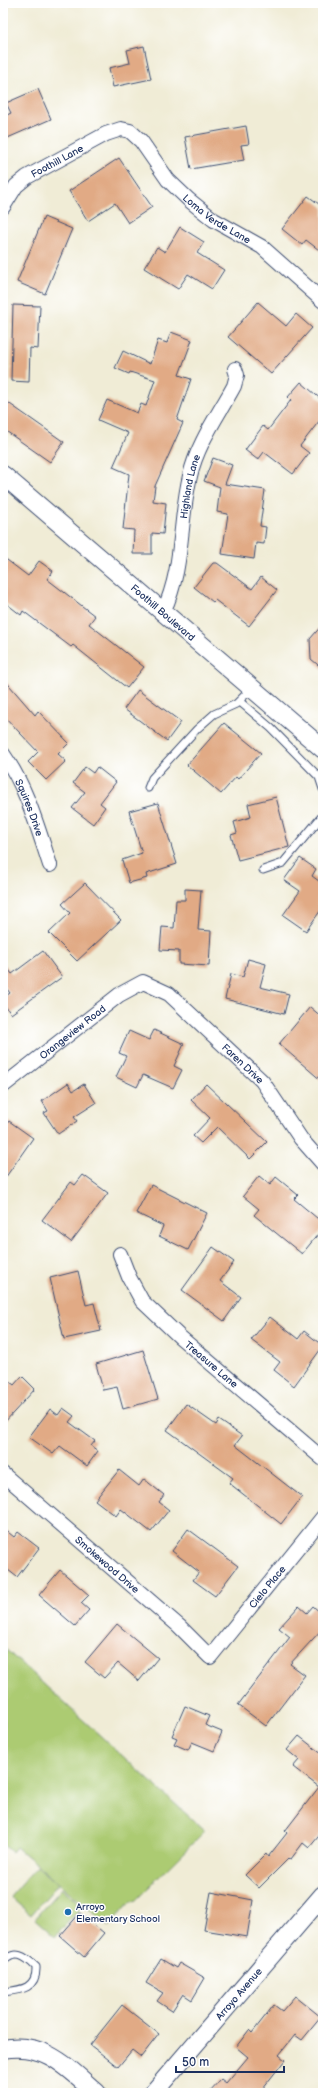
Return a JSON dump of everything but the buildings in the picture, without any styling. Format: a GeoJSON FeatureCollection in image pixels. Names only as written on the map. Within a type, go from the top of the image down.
{"type":"FeatureCollection","features":[{"type":"Feature","properties":{"kind":"street","name":"Foothill Lane"},"geometry":{"type":"LineString","coordinates":[[3,207],[16,186],[27,178],[106,134],[121,129]]}},
{"type":"Feature","properties":{"kind":"street","name":"Loma Verde Lane"},"geometry":{"type":"LineString","coordinates":[[121,129],[130,131],[141,141],[168,180],[189,200],[214,220],[262,247],[323,301]]}},
{"type":"Feature","properties":{"kind":"street","name":"Highland Lane"},"geometry":{"type":"LineString","coordinates":[[163,612],[171,595],[179,556],[190,475],[197,453],[234,386],[237,375],[235,369]]}},
{"type":"Feature","properties":{"kind":"street","name":"Foothill Boulevard"},"geometry":{"type":"LineString","coordinates":[[3,475],[323,749]]}},
{"type":"Feature","properties":{"kind":"street","name":"Squires Drive"},"geometry":{"type":"LineString","coordinates":[[3,754],[15,772],[28,797],[50,865]]}},
{"type":"Feature","properties":{"kind":"street","name":"Orangeview Road"},"geometry":{"type":"LineString","coordinates":[[3,1086],[119,995],[144,982]]}},
{"type":"Feature","properties":{"kind":"street","name":"Faren Drive"},"geometry":{"type":"LineString","coordinates":[[144,982],[169,994],[262,1081],[301,1139],[323,1164]]}},
{"type":"Feature","properties":{"kind":"street","name":"Treasure Lane"},"geometry":{"type":"LineString","coordinates":[[120,1254],[129,1277],[142,1301],[180,1337],[323,1459]]}},
{"type":"Feature","properties":{"kind":"street","name":"Smokewood Drive"},"geometry":{"type":"LineString","coordinates":[[3,1474],[178,1626],[210,1657]]}},
{"type":"Feature","properties":{"kind":"street","name":"Cielo Place"},"geometry":{"type":"LineString","coordinates":[[210,1657],[323,1517]]}},
{"type":"Feature","properties":{"kind":"street","name":"Arroyo Avenue"},"geometry":{"type":"LineString","coordinates":[[153,2093],[322,1899]]}},
{"type":"Feature","properties":{"kind":"street"},"geometry":{"type":"LineString","coordinates":[[3,2049],[20,2046],[38,2050],[52,2056],[97,2093]]}},
{"type":"Feature","properties":{"kind":"lane"},"geometry":{"type":"LineString","coordinates":[[148,788],[152,778],[197,729],[214,714],[236,704],[252,688]]}},
{"type":"Feature","properties":{"kind":"lane"},"geometry":{"type":"LineString","coordinates":[[239,701],[271,728],[319,777],[323,789]]}},
{"type":"Feature","properties":{"kind":"lane"},"geometry":{"type":"LineString","coordinates":[[263,870],[283,863],[323,815]]}},
{"type":"Feature","properties":{"kind":"lane"},"geometry":{"type":"LineString","coordinates":[[3,1962],[8,1956],[15,1954],[25,1956],[36,1966],[36,1976],[30,1985],[21,1990],[3,1992]]}},
{"type":"Feature","properties":{"kind":"green space","name":"Arroyo Elementary School"},"geometry":{"type":"Polygon","coordinates":[[[3,1647],[205,1831],[134,1902],[131,1901],[109,1926],[16,1847],[12,1852],[3,1845],[3,1647]]]}},
{"type":"Feature","properties":{"kind":"green space"},"geometry":{"type":"Polygon","coordinates":[[[37,1866],[58,1884],[31,1915],[10,1897],[37,1866]]]}},
{"type":"Feature","properties":{"kind":"green space"},"geometry":{"type":"Polygon","coordinates":[[[62,1888],[82,1906],[55,1937],[35,1919],[62,1888]]]}},
{"type":"Feature","properties":{"kind":"place","name":"Arroyo Elementary School"},"geometry":{"type":"Point","coordinates":[68,1912]}}]}
